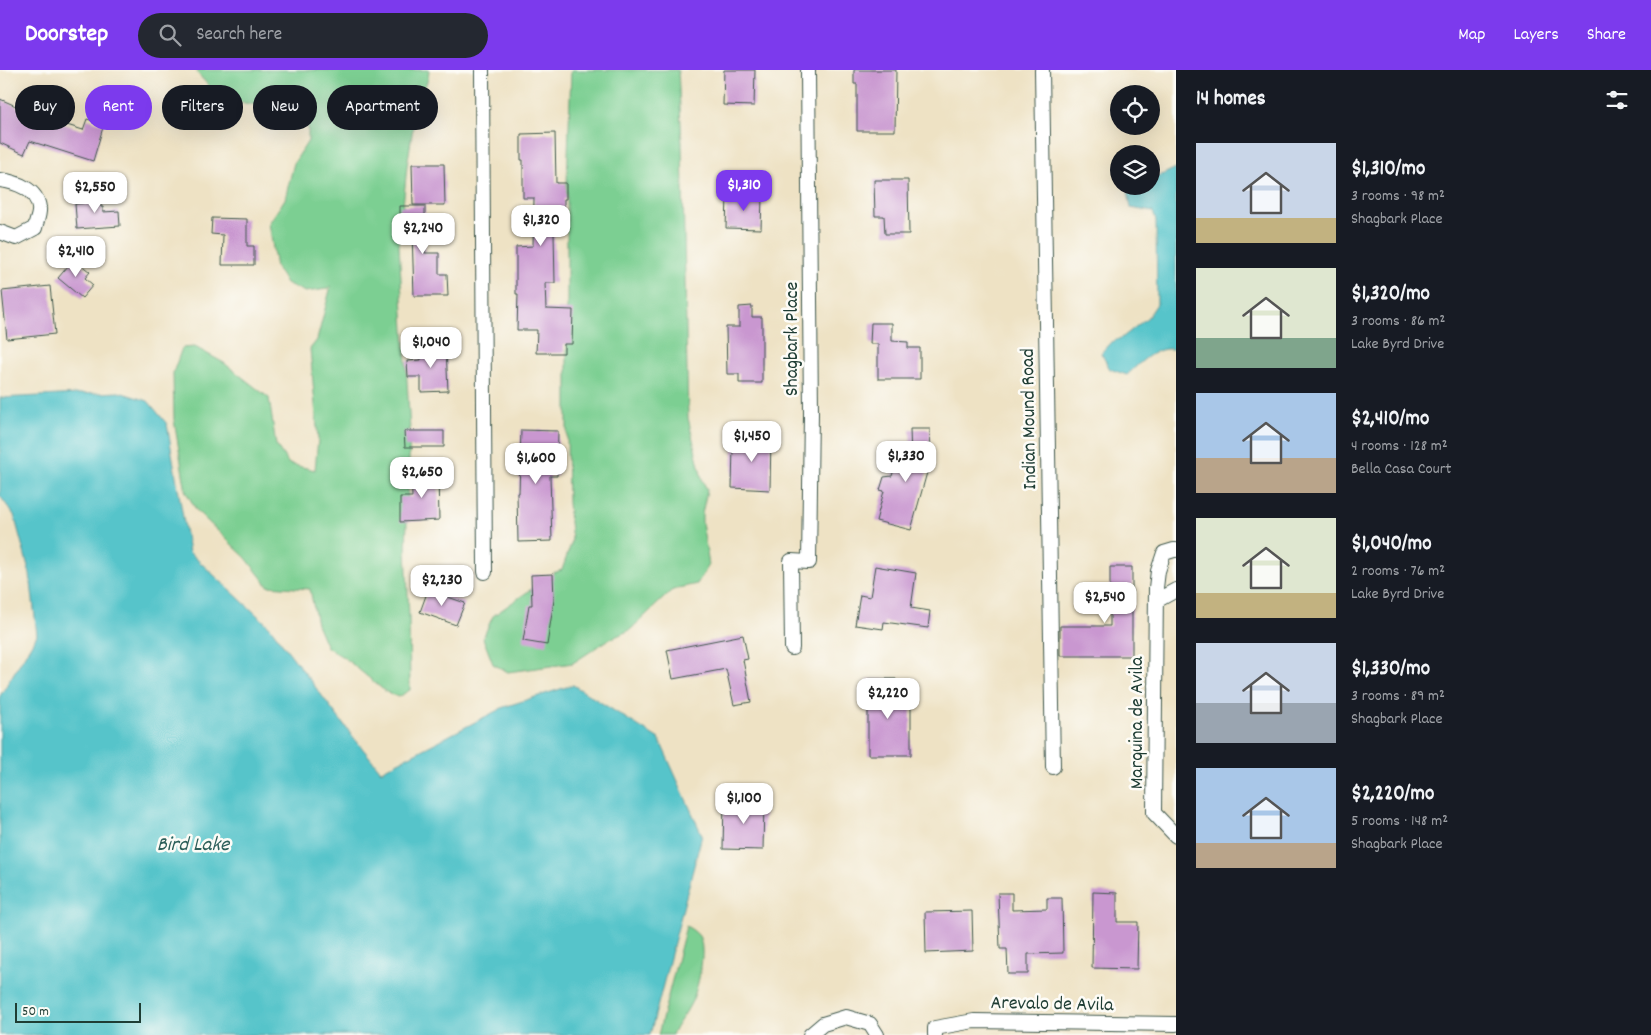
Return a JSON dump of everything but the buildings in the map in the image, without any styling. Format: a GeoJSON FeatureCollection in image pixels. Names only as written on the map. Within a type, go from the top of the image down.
{"type":"FeatureCollection","features":[{"type":"Feature","properties":{"kind":"street"},"geometry":{"type":"LineString","coordinates":[[482,70],[485,572]]}},
{"type":"Feature","properties":{"kind":"street","name":"Shagbark Place"},"geometry":{"type":"LineString","coordinates":[[792,648],[791,561],[809,562],[811,414],[808,70]]}},
{"type":"Feature","properties":{"kind":"street","name":"Indian Mound Road"},"geometry":{"type":"LineString","coordinates":[[1042,70],[1053,767]]}},
{"type":"Feature","properties":{"kind":"street"},"geometry":{"type":"LineString","coordinates":[[0,180],[20,185],[32,192],[39,208],[35,228],[16,238],[0,232]]}},
{"type":"Feature","properties":{"kind":"street","name":"Marquina de Avila"},"geometry":{"type":"LineString","coordinates":[[1176,550],[1164,553],[1158,571],[1156,601],[1154,813],[1176,836]]}},
{"type":"Feature","properties":{"kind":"street"},"geometry":{"type":"LineString","coordinates":[[1156,601],[1176,590]]}},
{"type":"Feature","properties":{"kind":"street"},"geometry":{"type":"LineString","coordinates":[[810,1035],[822,1024],[846,1017],[870,1024],[877,1035]]}},
{"type":"Feature","properties":{"kind":"street","name":"Arevalo de Avila"},"geometry":{"type":"LineString","coordinates":[[935,1035],[935,1028],[974,1021],[1176,1024]]}},
{"type":"Feature","properties":{"kind":"green space"},"geometry":{"type":"Polygon","coordinates":[[[198,70],[429,70],[426,85],[327,85],[327,130],[413,130],[399,246],[410,431],[406,550],[410,690],[398,697],[386,692],[346,659],[327,647],[317,624],[310,589],[268,586],[246,558],[197,511],[186,492],[174,420],[173,373],[182,348],[195,347],[224,363],[269,398],[276,445],[289,464],[315,470],[318,439],[310,349],[317,340],[331,286],[327,289],[305,292],[286,283],[276,268],[269,223],[285,199],[294,163],[308,141],[308,130],[317,130],[317,85],[253,85],[253,104],[243,103],[243,85],[208,85],[197,73],[198,70]]]}},
{"type":"Feature","properties":{"kind":"green space"},"geometry":{"type":"Polygon","coordinates":[[[571,70],[678,70],[682,143],[688,418],[702,479],[707,490],[702,523],[709,565],[697,584],[671,591],[630,630],[608,640],[573,663],[508,672],[493,664],[483,638],[493,616],[530,590],[546,586],[553,573],[562,570],[572,541],[568,503],[567,436],[567,183],[571,70]]]}},
{"type":"Feature","properties":{"kind":"green space"},"geometry":{"type":"Polygon","coordinates":[[[686,926],[699,936],[701,942],[702,960],[698,981],[693,999],[672,1035],[658,1035],[686,926]]]}},
{"type":"Feature","properties":{"kind":"water"},"geometry":{"type":"Polygon","coordinates":[[[1176,168],[1176,350],[1169,349],[1156,352],[1143,360],[1127,375],[1110,369],[1101,353],[1110,343],[1123,337],[1148,317],[1157,304],[1156,221],[1153,212],[1131,208],[1129,195],[1160,195],[1160,176],[1176,168]]]}},
{"type":"Feature","properties":{"kind":"water","name":"Bird Lake"},"geometry":{"type":"Polygon","coordinates":[[[119,392],[148,401],[167,424],[189,552],[269,626],[381,771],[504,707],[573,685],[659,739],[702,835],[650,1035],[0,1035],[0,696],[37,635],[30,574],[14,515],[0,496],[0,398],[119,392]]]}}]}
